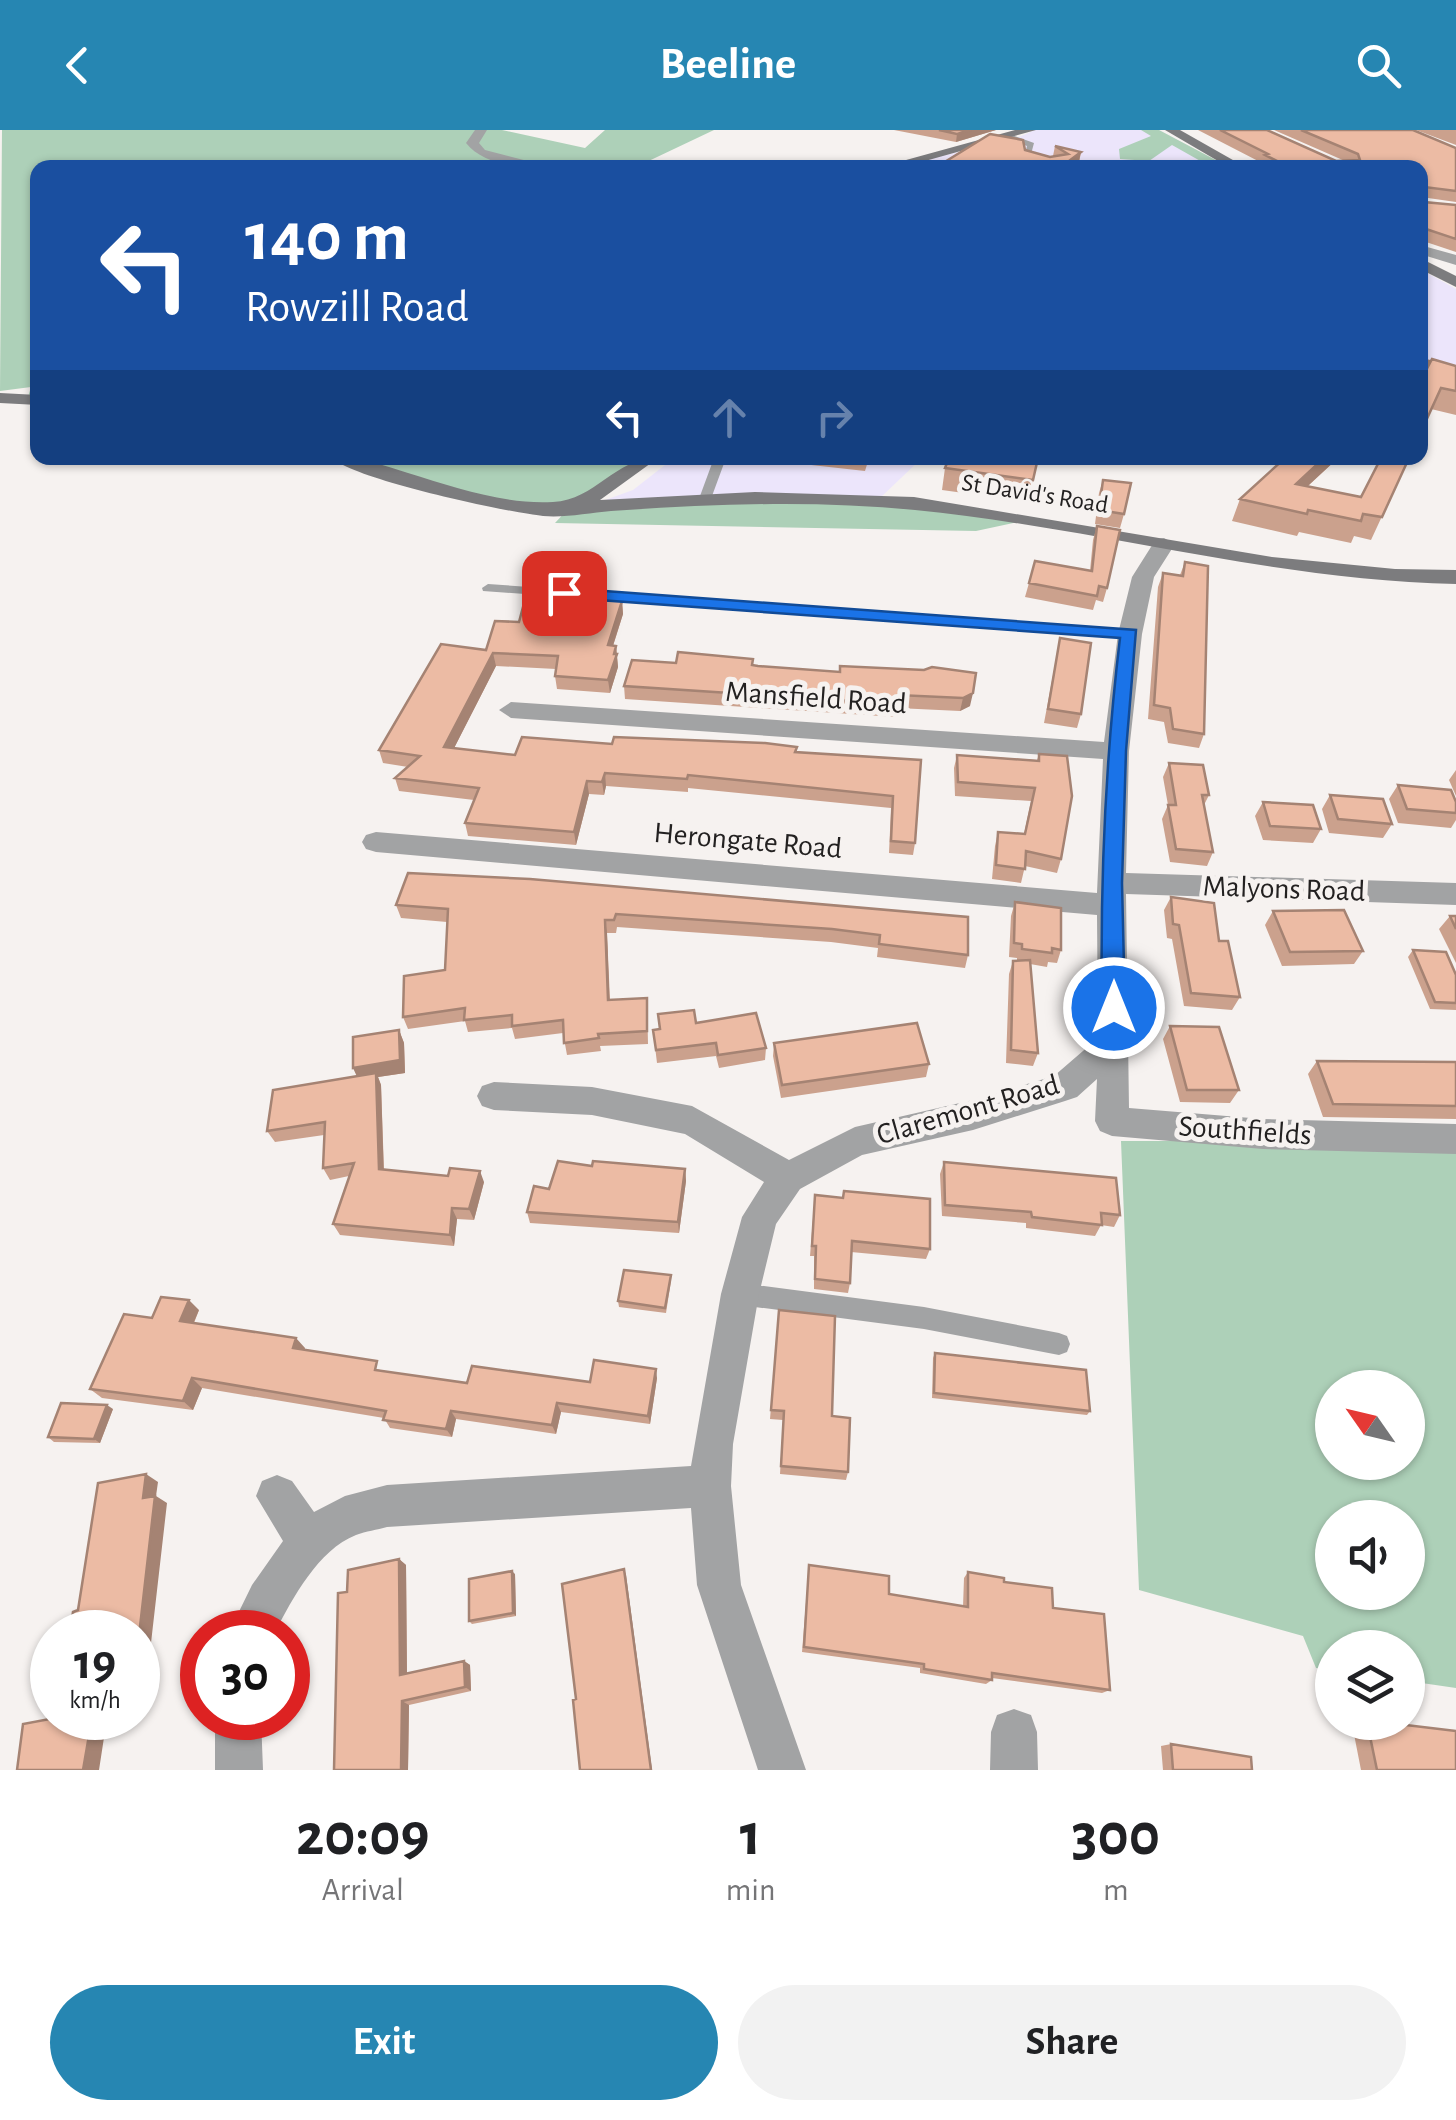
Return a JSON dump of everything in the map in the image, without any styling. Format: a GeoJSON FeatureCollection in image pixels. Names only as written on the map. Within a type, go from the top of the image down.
{"type":"FeatureCollection","features":[{"type":"Feature","properties":{"kind":"street"},"geometry":{"type":"LineString","coordinates":[[481,130],[472,143],[480,153],[512,160]]}},
{"type":"Feature","properties":{"kind":"street"},"geometry":{"type":"LineString","coordinates":[[914,160],[1030,130]]}},
{"type":"Feature","properties":{"kind":"street"},"geometry":{"type":"LineString","coordinates":[[1170,130],[1226,160]]}},
{"type":"Feature","properties":{"kind":"street"},"geometry":{"type":"LineString","coordinates":[[1428,251],[1456,260]]}},
{"type":"Feature","properties":{"kind":"street"},"geometry":{"type":"LineString","coordinates":[[1428,267],[1454,280]]}},
{"type":"Feature","properties":{"kind":"street"},"geometry":{"type":"LineString","coordinates":[[0,398],[30,400]]}},
{"type":"Feature","properties":{"kind":"street"},"geometry":{"type":"LineString","coordinates":[[366,465],[473,496],[544,510],[574,505],[637,465]]}},
{"type":"Feature","properties":{"kind":"street","name":"St David's Road"},"geometry":{"type":"LineString","coordinates":[[544,510],[706,496],[825,498],[964,509],[1311,566],[1456,577]]}},
{"type":"Feature","properties":{"kind":"street"},"geometry":{"type":"LineString","coordinates":[[1114,1043],[1112,894],[1116,751],[1130,634],[1143,577],[1164,544]]}},
{"type":"Feature","properties":{"kind":"street","name":"Mansfield Road"},"geometry":{"type":"LineString","coordinates":[[511,710],[1116,751]]}},
{"type":"Feature","properties":{"kind":"street","name":"Herongate Road"},"geometry":{"type":"LineString","coordinates":[[376,842],[1112,894]]}},
{"type":"Feature","properties":{"kind":"street","name":"Malyons Road"},"geometry":{"type":"LineString","coordinates":[[1112,894],[1456,894]]}},
{"type":"Feature","properties":{"kind":"street","name":"Southfields"},"geometry":{"type":"LineString","coordinates":[[1114,1043],[1112,1121],[1263,1134],[1456,1138]]}},
{"type":"Feature","properties":{"kind":"street","name":"Claremont Road"},"geometry":{"type":"LineString","coordinates":[[782,1770],[719,1585],[710,1486],[713,1444],[740,1294],[760,1217],[788,1178],[854,1142],[973,1115],[1065,1086],[1114,1043]]}},
{"type":"Feature","properties":{"kind":"street"},"geometry":{"type":"LineString","coordinates":[[494,1096],[592,1101],[692,1122],[788,1178]]}},
{"type":"Feature","properties":{"kind":"street"},"geometry":{"type":"LineString","coordinates":[[262,1610],[276,1584],[311,1544],[340,1520],[387,1506],[710,1486]]}},
{"type":"Feature","properties":{"kind":"street"},"geometry":{"type":"LineString","coordinates":[[277,1496],[311,1544]]}},
{"type":"Feature","properties":{"kind":"street"},"geometry":{"type":"LineString","coordinates":[[238,1740],[239,1770]]}},
{"type":"Feature","properties":{"kind":"lane"},"geometry":{"type":"LineString","coordinates":[[1009,136],[1031,145],[1026,160]]}},
{"type":"Feature","properties":{"kind":"lane"},"geometry":{"type":"LineString","coordinates":[[706,496],[717,465]]}},
{"type":"Feature","properties":{"kind":"lane"},"geometry":{"type":"LineString","coordinates":[[488,588],[1130,634]]}},
{"type":"Feature","properties":{"kind":"lane"},"geometry":{"type":"LineString","coordinates":[[740,1294],[924,1318],[1059,1344]]}},
{"type":"Feature","properties":{"kind":"shaded area"},"geometry":{"type":"Polygon","coordinates":[[[1035,130],[1159,130],[1214,160],[924,160],[1014,139],[1035,130]]]}},
{"type":"Feature","properties":{"kind":"shaded area"},"geometry":{"type":"Polygon","coordinates":[[[1428,273],[1456,289],[1456,370],[1428,364],[1428,273]]]}},
{"type":"Feature","properties":{"kind":"shaded area"},"geometry":{"type":"Polygon","coordinates":[[[665,465],[915,465],[879,499],[718,494],[594,504],[633,490],[665,465]]]}},
{"type":"Feature","properties":{"kind":"green space"},"geometry":{"type":"Polygon","coordinates":[[[2,130],[502,130],[585,148],[605,130],[714,130],[651,160],[30,160],[30,387],[0,391],[2,130]]]}},
{"type":"Feature","properties":{"kind":"green space"},"geometry":{"type":"Polygon","coordinates":[[[1141,130],[1159,130],[1216,160],[1199,160],[1172,145],[1150,160],[1120,159],[1119,149],[1151,136],[1141,130]]]}},
{"type":"Feature","properties":{"kind":"green space"},"geometry":{"type":"Polygon","coordinates":[[[366,465],[635,465],[600,487],[549,507],[509,504],[366,465]]]}},
{"type":"Feature","properties":{"kind":"green space"},"geometry":{"type":"Polygon","coordinates":[[[825,498],[1027,520],[976,531],[555,523],[569,508],[825,498]]]}},
{"type":"Feature","properties":{"kind":"green space"},"geometry":{"type":"Polygon","coordinates":[[[1121,1141],[1456,1141],[1456,1688],[1425,1683],[1425,1630],[1315,1630],[1315,1666],[1303,1636],[1139,1590],[1121,1141]]]}},
{"type":"Feature","properties":{"kind":"building"},"geometry":{"type":"Polygon","coordinates":[[[939,130],[971,130],[957,134],[939,130]]]}},
{"type":"Feature","properties":{"kind":"building"},"geometry":{"type":"Polygon","coordinates":[[[1220,130],[1267,130],[1334,160],[1275,160],[1265,155],[1268,154],[1220,130]]]}},
{"type":"Feature","properties":{"kind":"building"},"geometry":{"type":"Polygon","coordinates":[[[1301,130],[1413,130],[1456,148],[1456,191],[1428,187],[1428,160],[1360,160],[1358,154],[1301,130]]]}},
{"type":"Feature","properties":{"kind":"building"},"geometry":{"type":"Polygon","coordinates":[[[990,134],[1023,140],[1025,150],[1050,157],[1068,154],[1055,146],[1081,152],[1070,160],[948,160],[990,134]]]}},
{"type":"Feature","properties":{"kind":"building"},"geometry":{"type":"Polygon","coordinates":[[[1428,202],[1456,205],[1456,239],[1428,230],[1428,202]]]}},
{"type":"Feature","properties":{"kind":"building"},"geometry":{"type":"Polygon","coordinates":[[[1432,359],[1456,366],[1456,391],[1441,388],[1428,416],[1428,367],[1432,359]]]}},
{"type":"Feature","properties":{"kind":"building"},"geometry":{"type":"Polygon","coordinates":[[[946,465],[1036,465],[1033,480],[945,468],[946,465]]]}},
{"type":"Feature","properties":{"kind":"building"},"geometry":{"type":"Polygon","coordinates":[[[1277,465],[1316,465],[1296,484],[1361,497],[1377,465],[1406,465],[1382,517],[1363,514],[1361,521],[1240,499],[1277,465]]]}},
{"type":"Feature","properties":{"kind":"building"},"geometry":{"type":"Polygon","coordinates":[[[1103,480],[1131,483],[1124,514],[1099,510],[1103,480]]]}},
{"type":"Feature","properties":{"kind":"building"},"geometry":{"type":"Polygon","coordinates":[[[1097,526],[1120,530],[1107,588],[1099,586],[1097,596],[1029,583],[1035,561],[1092,571],[1097,526]]]}},
{"type":"Feature","properties":{"kind":"building"},"geometry":{"type":"Polygon","coordinates":[[[1185,562],[1208,566],[1204,734],[1173,729],[1170,708],[1154,705],[1163,573],[1183,576],[1185,562]]]}},
{"type":"Feature","properties":{"kind":"building"},"geometry":{"type":"Polygon","coordinates":[[[527,592],[622,601],[608,645],[616,646],[617,654],[608,680],[555,676],[558,656],[493,653],[444,747],[515,755],[522,737],[612,744],[614,737],[765,743],[797,747],[795,752],[921,760],[915,843],[891,841],[893,796],[688,775],[687,779],[605,773],[602,782],[587,781],[574,832],[465,823],[479,788],[395,778],[420,756],[379,750],[441,644],[486,650],[495,621],[519,622],[527,592]]]}},
{"type":"Feature","properties":{"kind":"building"},"geometry":{"type":"Polygon","coordinates":[[[1060,638],[1091,643],[1081,714],[1048,709],[1060,638]]]}},
{"type":"Feature","properties":{"kind":"building"},"geometry":{"type":"Polygon","coordinates":[[[678,652],[753,659],[752,665],[758,666],[840,672],[840,666],[924,670],[932,667],[976,673],[973,693],[963,698],[898,695],[897,704],[624,686],[632,660],[676,663],[678,652]]]}},
{"type":"Feature","properties":{"kind":"building"},"geometry":{"type":"Polygon","coordinates":[[[1039,754],[1067,756],[1072,796],[1061,859],[1026,851],[1025,869],[996,865],[998,832],[1025,834],[1035,788],[958,782],[957,755],[1039,761],[1039,754]]]}},
{"type":"Feature","properties":{"kind":"building"},"geometry":{"type":"Polygon","coordinates":[[[1169,763],[1203,765],[1209,795],[1202,795],[1213,852],[1176,849],[1168,805],[1176,805],[1169,763]]]}},
{"type":"Feature","properties":{"kind":"building"},"geometry":{"type":"Polygon","coordinates":[[[1398,785],[1451,790],[1456,813],[1407,809],[1398,785]]]}},
{"type":"Feature","properties":{"kind":"building"},"geometry":{"type":"Polygon","coordinates":[[[1330,795],[1383,799],[1392,824],[1338,819],[1330,795]]]}},
{"type":"Feature","properties":{"kind":"building"},"geometry":{"type":"Polygon","coordinates":[[[1263,802],[1313,805],[1321,829],[1270,826],[1263,802]]]}},
{"type":"Feature","properties":{"kind":"building"},"geometry":{"type":"Polygon","coordinates":[[[408,873],[530,879],[968,917],[968,955],[879,944],[880,935],[832,929],[616,914],[614,920],[605,920],[608,1000],[647,998],[647,1031],[598,1034],[599,1038],[564,1043],[563,1020],[512,1026],[512,1015],[464,1020],[465,1008],[403,1017],[404,976],[445,970],[448,909],[396,905],[408,873]]]}},
{"type":"Feature","properties":{"kind":"building"},"geometry":{"type":"Polygon","coordinates":[[[1171,897],[1214,903],[1219,941],[1228,941],[1240,997],[1191,993],[1179,925],[1173,924],[1171,897]]]}},
{"type":"Feature","properties":{"kind":"building"},"geometry":{"type":"Polygon","coordinates":[[[1015,902],[1061,908],[1061,950],[1052,948],[1052,953],[1022,949],[1022,944],[1014,943],[1015,902]]]}},
{"type":"Feature","properties":{"kind":"building"},"geometry":{"type":"Polygon","coordinates":[[[1344,910],[1363,951],[1290,952],[1273,911],[1344,910]]]}},
{"type":"Feature","properties":{"kind":"building"},"geometry":{"type":"Polygon","coordinates":[[[1413,950],[1446,952],[1456,975],[1456,1003],[1435,1002],[1413,950]]]}},
{"type":"Feature","properties":{"kind":"building"},"geometry":{"type":"Polygon","coordinates":[[[1030,960],[1038,1053],[1011,1050],[1013,961],[1030,960]]]}},
{"type":"Feature","properties":{"kind":"building"},"geometry":{"type":"Polygon","coordinates":[[[694,1010],[696,1023],[756,1013],[766,1048],[718,1055],[716,1043],[656,1050],[653,1030],[660,1029],[658,1014],[694,1010]]]}},
{"type":"Feature","properties":{"kind":"building"},"geometry":{"type":"Polygon","coordinates":[[[917,1023],[929,1064],[782,1085],[774,1043],[917,1023]]]}},
{"type":"Feature","properties":{"kind":"building"},"geometry":{"type":"Polygon","coordinates":[[[1170,1026],[1219,1027],[1239,1090],[1187,1090],[1170,1026]]]}},
{"type":"Feature","properties":{"kind":"building"},"geometry":{"type":"Polygon","coordinates":[[[399,1030],[400,1060],[353,1068],[353,1037],[399,1030]]]}},
{"type":"Feature","properties":{"kind":"building"},"geometry":{"type":"Polygon","coordinates":[[[1317,1061],[1456,1062],[1456,1106],[1333,1104],[1317,1061]]]}},
{"type":"Feature","properties":{"kind":"building"},"geometry":{"type":"Polygon","coordinates":[[[376,1073],[379,1169],[448,1176],[450,1168],[480,1171],[469,1209],[452,1208],[450,1235],[333,1224],[354,1163],[323,1168],[325,1122],[267,1131],[273,1090],[376,1073]]]}},
{"type":"Feature","properties":{"kind":"building"},"geometry":{"type":"Polygon","coordinates":[[[558,1161],[685,1169],[678,1222],[527,1212],[534,1186],[549,1189],[558,1161]]]}},
{"type":"Feature","properties":{"kind":"building"},"geometry":{"type":"Polygon","coordinates":[[[944,1162],[1116,1178],[1120,1215],[1101,1213],[1102,1225],[1032,1217],[1031,1212],[945,1205],[944,1162]]]}},
{"type":"Feature","properties":{"kind":"building"},"geometry":{"type":"Polygon","coordinates":[[[844,1191],[930,1199],[930,1249],[852,1241],[850,1283],[815,1279],[815,1195],[843,1198],[844,1191]]]}},
{"type":"Feature","properties":{"kind":"building"},"geometry":{"type":"Polygon","coordinates":[[[624,1270],[671,1275],[665,1308],[618,1301],[624,1270]]]}},
{"type":"Feature","properties":{"kind":"building"},"geometry":{"type":"Polygon","coordinates":[[[161,1297],[189,1300],[180,1321],[296,1338],[293,1348],[377,1361],[375,1370],[467,1383],[472,1366],[590,1382],[594,1360],[656,1369],[648,1416],[557,1403],[552,1425],[451,1411],[446,1429],[383,1420],[386,1411],[192,1378],[183,1401],[90,1389],[124,1314],[152,1318],[161,1297]]]}},
{"type":"Feature","properties":{"kind":"building"},"geometry":{"type":"Polygon","coordinates":[[[779,1310],[835,1316],[832,1416],[850,1418],[848,1472],[781,1466],[784,1411],[771,1410],[779,1310]]]}},
{"type":"Feature","properties":{"kind":"building"},"geometry":{"type":"Polygon","coordinates":[[[935,1353],[1086,1370],[1090,1411],[934,1393],[935,1353]]]}},
{"type":"Feature","properties":{"kind":"building"},"geometry":{"type":"Polygon","coordinates":[[[61,1403],[107,1405],[94,1439],[48,1437],[61,1403]]]}},
{"type":"Feature","properties":{"kind":"building"},"geometry":{"type":"Polygon","coordinates":[[[146,1474],[143,1498],[155,1496],[142,1610],[78,1610],[98,1483],[146,1474]]]}},
{"type":"Feature","properties":{"kind":"building"},"geometry":{"type":"Polygon","coordinates":[[[399,1559],[400,1675],[464,1661],[465,1687],[402,1701],[401,1770],[334,1770],[338,1593],[347,1592],[348,1570],[399,1559]]]}},
{"type":"Feature","properties":{"kind":"building"},"geometry":{"type":"Polygon","coordinates":[[[809,1565],[889,1576],[889,1594],[968,1607],[968,1572],[1004,1578],[1004,1582],[1052,1588],[1053,1608],[1104,1614],[1110,1690],[992,1673],[992,1680],[924,1669],[924,1664],[804,1647],[809,1565]]]}},
{"type":"Feature","properties":{"kind":"building"},"geometry":{"type":"Polygon","coordinates":[[[624,1569],[651,1770],[580,1770],[562,1584],[624,1569]]]}},
{"type":"Feature","properties":{"kind":"building"},"geometry":{"type":"Polygon","coordinates":[[[512,1571],[513,1613],[469,1621],[469,1579],[512,1571]]]}},
{"type":"Feature","properties":{"kind":"building"},"geometry":{"type":"Polygon","coordinates":[[[30,1723],[30,1740],[88,1740],[83,1770],[17,1770],[23,1724],[30,1723]]]}},
{"type":"Feature","properties":{"kind":"building"},"geometry":{"type":"Polygon","coordinates":[[[1425,1727],[1456,1731],[1456,1770],[1377,1770],[1371,1740],[1425,1740],[1425,1727]]]}},
{"type":"Feature","properties":{"kind":"building"},"geometry":{"type":"Polygon","coordinates":[[[1171,1744],[1251,1757],[1252,1770],[1173,1770],[1171,1744]]]}},
{"type":"Feature","properties":{"kind":"route"},"geometry":{"type":"LineString","coordinates":[[564,593],[1130,634],[1116,751],[1111,883],[1114,1008]]}}]}
